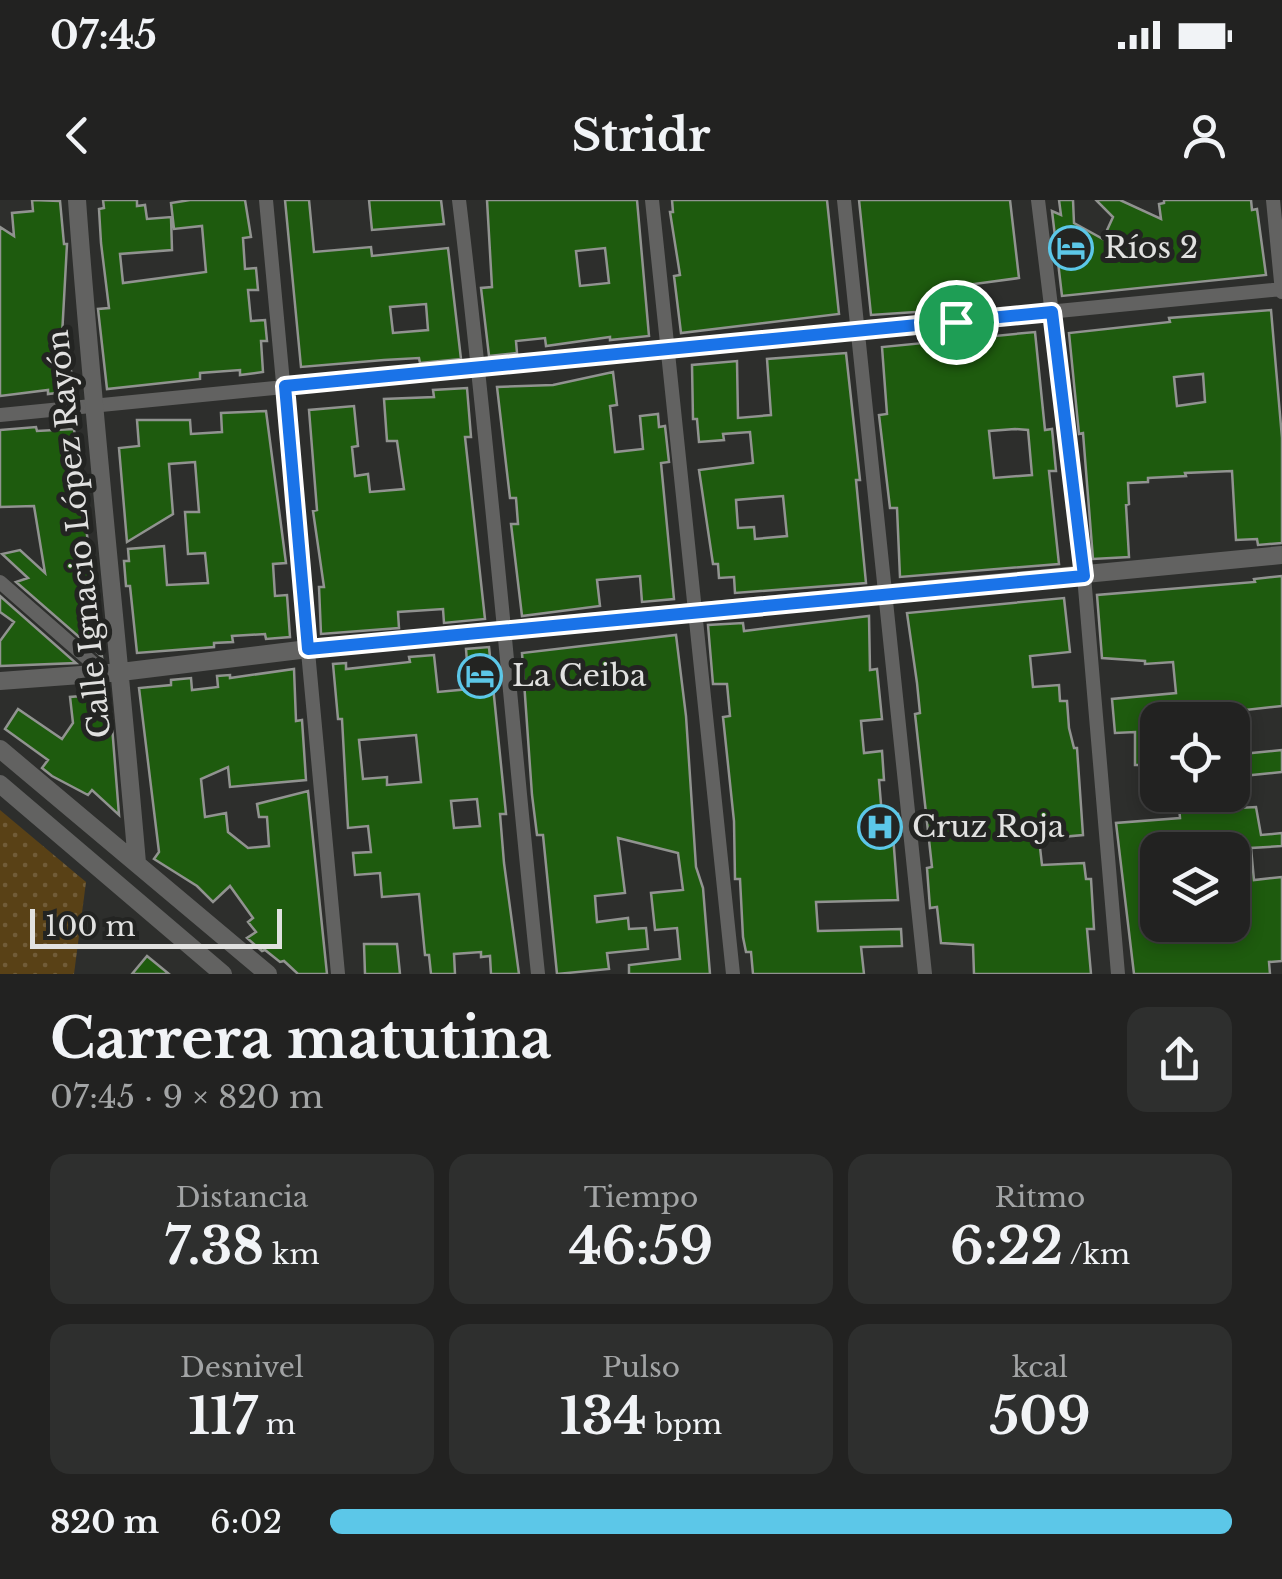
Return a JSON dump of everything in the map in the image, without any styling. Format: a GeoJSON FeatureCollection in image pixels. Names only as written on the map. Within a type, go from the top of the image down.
{"type":"FeatureCollection","features":[{"type":"Feature","properties":{"kind":"street","name":"Calle Ignacio López Rayón"},"geometry":{"type":"LineString","coordinates":[[77,200],[112,672],[137,862]]}},
{"type":"Feature","properties":{"kind":"street"},"geometry":{"type":"LineString","coordinates":[[266,200],[338,974]]}},
{"type":"Feature","properties":{"kind":"street"},"geometry":{"type":"LineString","coordinates":[[460,200],[538,974]]}},
{"type":"Feature","properties":{"kind":"street"},"geometry":{"type":"LineString","coordinates":[[652,200],[734,974]]}},
{"type":"Feature","properties":{"kind":"street"},"geometry":{"type":"LineString","coordinates":[[844,200],[925,974]]}},
{"type":"Feature","properties":{"kind":"street"},"geometry":{"type":"LineString","coordinates":[[1038,200],[1084,576],[1118,974]]}},
{"type":"Feature","properties":{"kind":"street"},"geometry":{"type":"LineString","coordinates":[[0,414],[1282,290],[1273,200]]}},
{"type":"Feature","properties":{"kind":"street"},"geometry":{"type":"LineString","coordinates":[[0,681],[1282,555]]}},
{"type":"Feature","properties":{"kind":"street"},"geometry":{"type":"LineString","coordinates":[[0,582],[112,672]]}},
{"type":"Feature","properties":{"kind":"street"},"geometry":{"type":"LineString","coordinates":[[0,750],[268,974]]}},
{"type":"Feature","properties":{"kind":"street"},"geometry":{"type":"LineString","coordinates":[[0,784],[223,974]]}},
{"type":"Feature","properties":{"kind":"shaded area"},"geometry":{"type":"Polygon","coordinates":[[[0,810],[86,882],[74,974],[0,974],[0,810]]]}},
{"type":"Feature","properties":{"kind":"building"},"geometry":{"type":"Polygon","coordinates":[[[32,200],[60,201],[67,244],[62,336],[66,337],[74,391],[0,396],[0,227],[14,236],[12,213],[33,211],[32,200]]]}},
{"type":"Feature","properties":{"kind":"building"},"geometry":{"type":"Polygon","coordinates":[[[103,200],[137,200],[137,206],[145,205],[147,219],[171,217],[172,250],[120,254],[123,283],[206,272],[202,226],[174,229],[171,203],[245,200],[251,237],[243,238],[245,269],[256,268],[258,290],[248,290],[251,321],[265,320],[267,341],[261,341],[263,372],[200,373],[200,379],[107,389],[98,309],[109,308],[99,209],[104,208],[103,200]]]}},
{"type":"Feature","properties":{"kind":"building"},"geometry":{"type":"Polygon","coordinates":[[[285,200],[309,200],[314,252],[371,247],[372,256],[448,248],[461,359],[420,363],[419,358],[301,367],[285,200]],[[426,304],[390,307],[393,333],[428,330],[426,304]]]}},
{"type":"Feature","properties":{"kind":"building"},"geometry":{"type":"Polygon","coordinates":[[[369,200],[441,200],[444,224],[372,230],[369,200]]]}},
{"type":"Feature","properties":{"kind":"building"},"geometry":{"type":"Polygon","coordinates":[[[487,200],[637,200],[649,336],[546,346],[545,338],[516,341],[517,353],[489,356],[481,288],[492,287],[487,200]],[[605,248],[576,251],[580,286],[609,283],[605,248]]]}},
{"type":"Feature","properties":{"kind":"building"},"geometry":{"type":"Polygon","coordinates":[[[672,200],[827,200],[839,314],[681,333],[674,276],[680,275],[670,212],[672,200]]]}},
{"type":"Feature","properties":{"kind":"building"},"geometry":{"type":"Polygon","coordinates":[[[859,200],[1010,200],[1019,278],[974,284],[976,308],[871,315],[859,200]]]}},
{"type":"Feature","properties":{"kind":"building"},"geometry":{"type":"Polygon","coordinates":[[[1059,200],[1073,200],[1074,223],[1103,239],[1113,217],[1096,200],[1120,200],[1161,219],[1159,204],[1164,200],[1251,200],[1252,210],[1257,209],[1266,275],[1062,296],[1052,211],[1061,215],[1059,200]]]}},
{"type":"Feature","properties":{"kind":"building"},"geometry":{"type":"Polygon","coordinates":[[[1271,310],[1282,438],[1282,543],[1258,545],[1257,539],[1236,540],[1232,471],[1185,473],[1186,476],[1128,483],[1129,557],[1093,559],[1083,433],[1079,434],[1069,333],[1170,322],[1169,318],[1271,310]],[[1203,374],[1174,377],[1177,406],[1205,402],[1203,374]]]}},
{"type":"Feature","properties":{"kind":"building"},"geometry":{"type":"Polygon","coordinates":[[[1035,332],[1045,430],[1052,429],[1056,471],[1049,471],[1059,564],[900,577],[897,508],[890,508],[879,415],[887,414],[882,347],[1035,332]],[[1028,430],[989,431],[994,478],[1032,475],[1028,430]]]}},
{"type":"Feature","properties":{"kind":"building"},"geometry":{"type":"Polygon","coordinates":[[[846,353],[866,583],[735,593],[734,577],[719,578],[718,564],[713,564],[699,470],[753,463],[750,432],[723,434],[724,440],[699,442],[697,419],[693,419],[692,365],[737,361],[738,418],[771,415],[767,359],[846,353]],[[783,496],[736,500],[738,528],[754,527],[755,539],[787,536],[783,496]]]}},
{"type":"Feature","properties":{"kind":"building"},"geometry":{"type":"Polygon","coordinates":[[[613,372],[617,405],[610,406],[615,452],[643,449],[640,416],[658,414],[659,427],[665,426],[669,462],[661,463],[674,599],[642,602],[640,576],[597,580],[600,606],[522,616],[511,524],[518,524],[516,498],[510,498],[497,387],[553,385],[613,372]]]}},
{"type":"Feature","properties":{"kind":"building"},"geometry":{"type":"Polygon","coordinates":[[[467,388],[471,437],[465,437],[485,619],[444,623],[443,609],[398,612],[399,628],[321,634],[319,587],[324,587],[313,511],[317,510],[309,410],[354,406],[358,446],[352,447],[355,476],[368,474],[370,492],[404,489],[397,441],[387,441],[384,399],[434,397],[433,390],[467,388]]]}},
{"type":"Feature","properties":{"kind":"building"},"geometry":{"type":"Polygon","coordinates":[[[266,411],[286,563],[273,564],[275,596],[287,595],[290,637],[232,636],[233,642],[214,643],[214,647],[137,653],[130,586],[126,586],[124,561],[129,561],[128,549],[164,546],[167,585],[208,583],[205,553],[188,554],[185,512],[199,512],[195,462],[169,464],[173,514],[127,542],[119,448],[139,446],[137,420],[190,420],[191,434],[222,432],[221,413],[266,411]]]}},
{"type":"Feature","properties":{"kind":"building"},"geometry":{"type":"Polygon","coordinates":[[[36,427],[37,431],[74,429],[102,657],[16,582],[28,578],[2,554],[20,550],[45,573],[34,506],[0,507],[0,430],[36,427]]]}},
{"type":"Feature","properties":{"kind":"building"},"geometry":{"type":"Polygon","coordinates":[[[1282,576],[1282,706],[1250,710],[1250,702],[1140,702],[1140,765],[1135,765],[1135,732],[1115,733],[1112,699],[1176,693],[1173,662],[1145,664],[1102,658],[1097,595],[1255,582],[1254,579],[1282,576]]]}},
{"type":"Feature","properties":{"kind":"building"},"geometry":{"type":"Polygon","coordinates":[[[0,596],[76,663],[0,666],[0,641],[14,622],[0,612],[0,596]]]}},
{"type":"Feature","properties":{"kind":"building"},"geometry":{"type":"Polygon","coordinates":[[[1064,598],[1070,652],[1030,656],[1033,687],[1059,685],[1060,701],[1067,701],[1069,728],[1077,748],[1083,835],[1039,839],[1042,865],[1084,863],[1086,879],[1091,879],[1094,929],[1087,929],[1091,974],[974,974],[973,945],[941,943],[937,907],[930,908],[927,868],[932,867],[915,714],[920,713],[907,613],[1064,598]]]}},
{"type":"Feature","properties":{"kind":"building"},"geometry":{"type":"Polygon","coordinates":[[[869,616],[870,670],[877,669],[882,719],[861,721],[864,753],[882,751],[882,816],[898,814],[900,835],[893,835],[898,900],[816,902],[818,931],[901,929],[902,946],[861,947],[864,974],[753,974],[751,952],[746,952],[743,937],[740,879],[735,879],[734,821],[723,717],[730,716],[727,684],[713,684],[708,625],[743,623],[744,631],[869,616]]]}},
{"type":"Feature","properties":{"kind":"building"},"geometry":{"type":"Polygon","coordinates":[[[676,635],[686,716],[696,867],[703,888],[710,974],[629,974],[629,965],[680,959],[677,928],[655,930],[651,893],[683,890],[678,853],[618,838],[625,893],[595,896],[597,922],[628,918],[629,929],[646,928],[648,949],[607,953],[609,969],[557,974],[543,835],[537,835],[532,795],[522,653],[676,635]]]}},
{"type":"Feature","properties":{"kind":"building"},"geometry":{"type":"Polygon","coordinates":[[[489,647],[506,814],[500,814],[504,863],[519,974],[491,974],[490,956],[481,957],[481,952],[454,954],[455,974],[431,974],[429,955],[425,955],[419,894],[382,897],[380,873],[355,875],[353,853],[371,852],[368,826],[348,828],[342,719],[338,719],[333,664],[346,663],[346,669],[410,662],[409,657],[434,655],[438,692],[469,689],[466,649],[489,647]],[[416,735],[359,740],[363,779],[387,777],[387,785],[421,782],[416,735]],[[477,799],[451,801],[454,828],[480,826],[477,799]]]}},
{"type":"Feature","properties":{"kind":"building"},"geometry":{"type":"Polygon","coordinates":[[[294,669],[296,721],[302,720],[306,780],[230,787],[228,767],[201,779],[205,817],[226,813],[228,832],[248,848],[269,846],[267,817],[259,817],[257,804],[308,791],[327,974],[298,974],[247,938],[256,932],[248,922],[253,918],[230,886],[213,902],[197,886],[154,859],[159,852],[139,688],[171,685],[171,680],[191,678],[192,690],[218,687],[217,676],[230,678],[294,669]]]}},
{"type":"Feature","properties":{"kind":"building"},"geometry":{"type":"Polygon","coordinates":[[[106,694],[119,815],[92,790],[88,795],[52,776],[42,768],[48,760],[5,729],[18,709],[62,739],[73,723],[70,697],[106,694]]]}},
{"type":"Feature","properties":{"kind":"building"},"geometry":{"type":"Polygon","coordinates":[[[1282,750],[1282,772],[1250,775],[1250,753],[1282,750]]]}},
{"type":"Feature","properties":{"kind":"building"},"geometry":{"type":"Polygon","coordinates":[[[1250,807],[1256,807],[1261,835],[1282,833],[1282,846],[1251,848],[1254,880],[1282,877],[1282,961],[1269,962],[1270,974],[1134,974],[1116,823],[1180,818],[1179,812],[1250,812],[1250,807]]]}},
{"type":"Feature","properties":{"kind":"building"},"geometry":{"type":"Polygon","coordinates":[[[364,944],[397,944],[400,974],[365,974],[364,944]]]}},
{"type":"Feature","properties":{"kind":"building"},"geometry":{"type":"Polygon","coordinates":[[[147,956],[169,974],[132,974],[147,956]]]}},
{"type":"Feature","properties":{"kind":"place","name":"Ríos 2"},"geometry":{"type":"Point","coordinates":[1071,248]}},
{"type":"Feature","properties":{"kind":"place","name":"La Ceiba"},"geometry":{"type":"Point","coordinates":[480,676]}},
{"type":"Feature","properties":{"kind":"place","name":"Cruz Roja"},"geometry":{"type":"Point","coordinates":[880,827]}},
{"type":"Feature","properties":{"kind":"route"},"geometry":{"type":"LineString","coordinates":[[1052,312],[1084,576],[308,649],[285,386],[956,322],[1052,312]]}}]}
